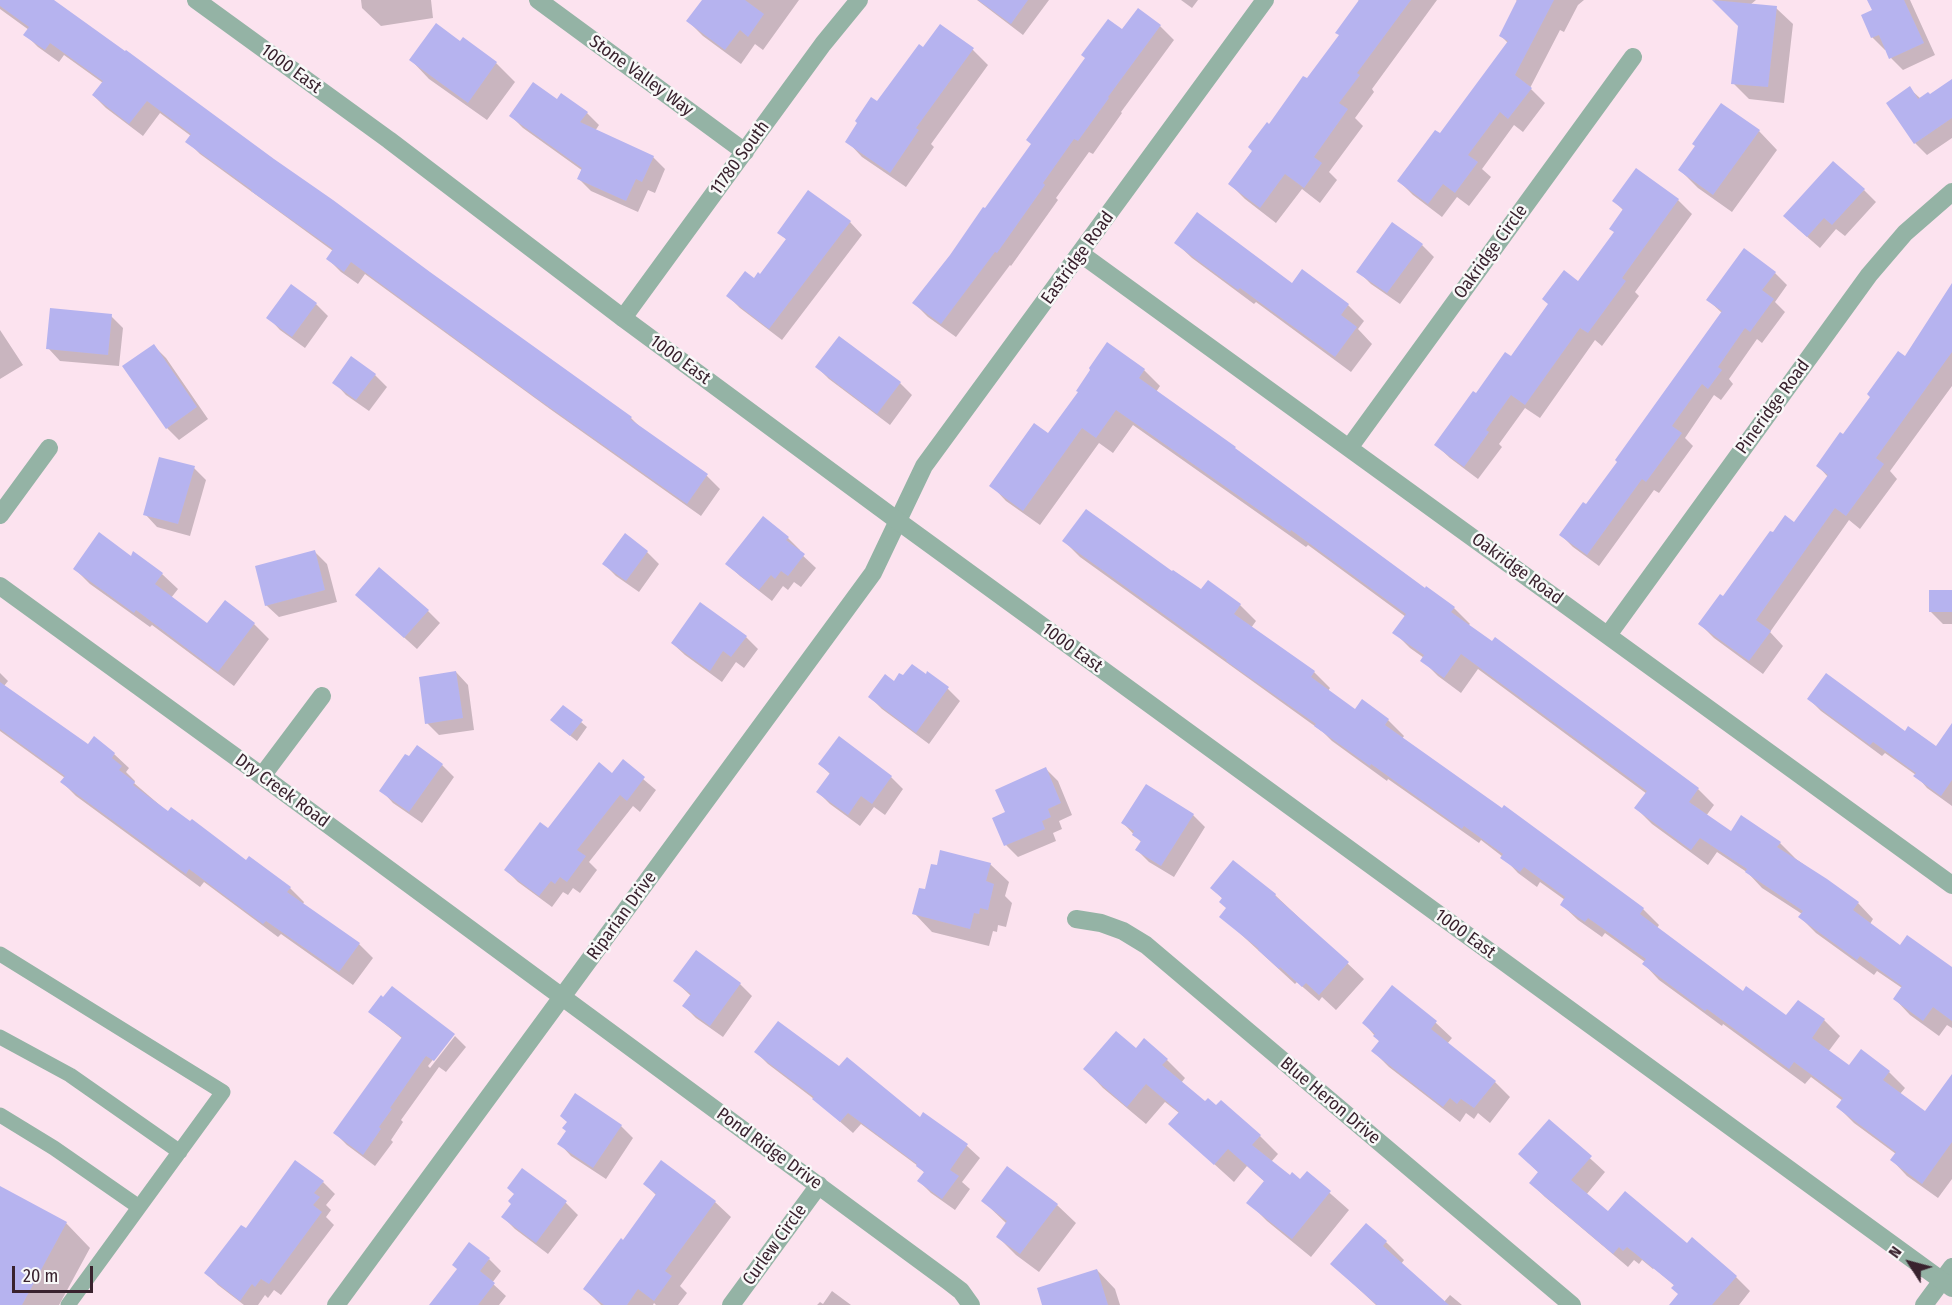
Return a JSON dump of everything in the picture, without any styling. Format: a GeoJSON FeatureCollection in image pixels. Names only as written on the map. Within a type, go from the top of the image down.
{"type":"FeatureCollection","features":[{"type":"Feature","properties":{"kind":"street","name":"1000 East"},"geometry":{"type":"LineString","coordinates":[[196,0],[399,147],[623,318],[898,521],[1949,1279]]}},
{"type":"Feature","properties":{"kind":"street","name":"Stone Valley Way"},"geometry":{"type":"LineString","coordinates":[[538,0],[745,152]]}},
{"type":"Feature","properties":{"kind":"street","name":"11780 South"},"geometry":{"type":"LineString","coordinates":[[623,318],[823,44],[859,0]]}},
{"type":"Feature","properties":{"kind":"street","name":"Eastridge Road"},"geometry":{"type":"LineString","coordinates":[[898,521],[924,466],[1265,0]]}},
{"type":"Feature","properties":{"kind":"street","name":"Oakridge Circle"},"geometry":{"type":"LineString","coordinates":[[1349,448],[1633,57]]}},
{"type":"Feature","properties":{"kind":"street","name":"Pineridge Road"},"geometry":{"type":"LineString","coordinates":[[1608,635],[1869,275],[1905,233],[1952,192]]}},
{"type":"Feature","properties":{"kind":"street","name":"Oakridge Road"},"geometry":{"type":"LineString","coordinates":[[1081,254],[1952,885]]}},
{"type":"Feature","properties":{"kind":"street"},"geometry":{"type":"LineString","coordinates":[[0,515],[49,448]]}},
{"type":"Feature","properties":{"kind":"street","name":"Riparian Drive"},"geometry":{"type":"LineString","coordinates":[[336,1305],[873,573],[898,521]]}},
{"type":"Feature","properties":{"kind":"street","name":"Dry Creek Road"},"geometry":{"type":"LineString","coordinates":[[0,586],[562,997]]}},
{"type":"Feature","properties":{"kind":"street"},"geometry":{"type":"LineString","coordinates":[[262,776],[322,696]]}},
{"type":"Feature","properties":{"kind":"street","name":"Blue Heron Drive"},"geometry":{"type":"LineString","coordinates":[[1076,918],[1101,923],[1123,931],[1146,945],[1572,1305]]}},
{"type":"Feature","properties":{"kind":"street","name":"Pond Ridge Drive"},"geometry":{"type":"LineString","coordinates":[[562,997],[948,1281],[961,1291],[971,1305]]}},
{"type":"Feature","properties":{"kind":"street","name":"Curlew Circle"},"geometry":{"type":"LineString","coordinates":[[731,1305],[819,1185]]}},
{"type":"Feature","properties":{"kind":"street"},"geometry":{"type":"LineString","coordinates":[[1924,1305],[1949,1279]]}},
{"type":"Feature","properties":{"kind":"lane"},"geometry":{"type":"LineString","coordinates":[[0,954],[223,1092],[68,1305]]}},
{"type":"Feature","properties":{"kind":"lane"},"geometry":{"type":"LineString","coordinates":[[0,1037],[70,1075],[180,1152]]}},
{"type":"Feature","properties":{"kind":"lane"},"geometry":{"type":"LineString","coordinates":[[0,1115],[54,1148],[139,1207]]}},
{"type":"Feature","properties":{"kind":"building"},"geometry":{"type":"Polygon","coordinates":[[[0,0],[54,0],[632,417],[630,419],[708,474],[687,504],[535,397],[351,262],[344,272],[326,259],[333,249],[185,142],[191,134],[147,101],[129,124],[92,95],[103,81],[50,43],[45,50],[23,35],[29,27],[0,6],[0,0]]]}},
{"type":"Feature","properties":{"kind":"building"},"geometry":{"type":"Polygon","coordinates":[[[702,0],[745,0],[764,14],[748,37],[740,30],[725,50],[686,21],[702,0]]]}},
{"type":"Feature","properties":{"kind":"building"},"geometry":{"type":"Polygon","coordinates":[[[978,0],[1028,0],[1011,24],[978,0]]]}},
{"type":"Feature","properties":{"kind":"building"},"geometry":{"type":"Polygon","coordinates":[[[1359,0],[1411,0],[1357,73],[1360,75],[1339,103],[1348,109],[1314,157],[1322,163],[1304,188],[1285,174],[1260,208],[1228,184],[1252,151],[1248,147],[1267,122],[1269,124],[1303,76],[1307,78],[1339,35],[1335,33],[1359,0]]]}},
{"type":"Feature","properties":{"kind":"building"},"geometry":{"type":"Polygon","coordinates":[[[1517,0],[1554,0],[1515,75],[1532,88],[1508,119],[1500,112],[1468,155],[1478,162],[1455,193],[1443,184],[1428,204],[1397,181],[1435,130],[1440,133],[1508,41],[1499,36],[1517,0]]]}},
{"type":"Feature","properties":{"kind":"building"},"geometry":{"type":"Polygon","coordinates":[[[1712,0],[1777,6],[1768,87],[1731,84],[1738,26],[1712,0]]]}},
{"type":"Feature","properties":{"kind":"building"},"geometry":{"type":"Polygon","coordinates":[[[1867,0],[1904,0],[1924,43],[1889,59],[1879,35],[1871,38],[1861,15],[1872,10],[1867,0]]]}},
{"type":"Feature","properties":{"kind":"building"},"geometry":{"type":"Polygon","coordinates":[[[1138,8],[1161,25],[1078,141],[1074,139],[997,253],[995,252],[941,324],[912,303],[1031,144],[1026,140],[1085,58],[1081,55],[1108,19],[1122,29],[1138,8]]]}},
{"type":"Feature","properties":{"kind":"building"},"geometry":{"type":"Polygon","coordinates":[[[436,23],[460,41],[463,37],[497,62],[468,103],[409,60],[436,23]]]}},
{"type":"Feature","properties":{"kind":"building"},"geometry":{"type":"Polygon","coordinates":[[[940,24],[974,48],[916,128],[919,130],[890,173],[845,142],[857,123],[855,121],[871,97],[877,101],[919,44],[923,47],[940,24]]]}},
{"type":"Feature","properties":{"kind":"building"},"geometry":{"type":"Polygon","coordinates":[[[1952,79],[1952,118],[1914,144],[1886,103],[1910,86],[1918,99],[1952,79]]]}},
{"type":"Feature","properties":{"kind":"building"},"geometry":{"type":"Polygon","coordinates":[[[533,82],[557,99],[561,93],[588,112],[580,122],[654,156],[642,182],[636,179],[626,201],[577,179],[582,168],[509,116],[533,82]]]}},
{"type":"Feature","properties":{"kind":"building"},"geometry":{"type":"Polygon","coordinates":[[[1721,103],[1760,130],[1713,195],[1678,170],[1695,146],[1692,144],[1721,103]]]}},
{"type":"Feature","properties":{"kind":"building"},"geometry":{"type":"Polygon","coordinates":[[[1833,161],[1865,189],[1832,225],[1824,218],[1807,237],[1783,216],[1833,161]]]}},
{"type":"Feature","properties":{"kind":"building"},"geometry":{"type":"Polygon","coordinates":[[[1636,168],[1679,199],[1622,278],[1626,281],[1588,333],[1580,328],[1525,405],[1511,395],[1486,430],[1489,432],[1464,467],[1434,445],[1473,391],[1476,393],[1505,352],[1511,356],[1548,304],[1542,299],[1564,270],[1578,281],[1614,232],[1609,229],[1623,209],[1612,201],[1636,168]]]}},
{"type":"Feature","properties":{"kind":"building"},"geometry":{"type":"Polygon","coordinates":[[[808,190],[851,221],[769,329],[726,296],[745,271],[754,278],[758,272],[760,274],[786,239],[777,233],[808,190]]]}},
{"type":"Feature","properties":{"kind":"building"},"geometry":{"type":"Polygon","coordinates":[[[1197,212],[1292,283],[1302,269],[1349,304],[1341,315],[1357,327],[1335,357],[1174,243],[1197,212]]]}},
{"type":"Feature","properties":{"kind":"building"},"geometry":{"type":"Polygon","coordinates":[[[1392,222],[1423,244],[1387,293],[1356,272],[1392,222]]]}},
{"type":"Feature","properties":{"kind":"building"},"geometry":{"type":"Polygon","coordinates":[[[1744,248],[1776,272],[1762,290],[1774,299],[1750,332],[1745,328],[1718,367],[1722,370],[1708,389],[1702,384],[1672,426],[1682,433],[1646,482],[1642,479],[1587,555],[1559,535],[1583,502],[1586,504],[1617,462],[1615,460],[1722,311],[1706,300],[1744,248]]]}},
{"type":"Feature","properties":{"kind":"building"},"geometry":{"type":"Polygon","coordinates":[[[1952,283],[1952,352],[1876,458],[1884,464],[1846,516],[1835,508],[1756,620],[1771,631],[1749,661],[1698,624],[1720,594],[1723,596],[1770,531],[1773,532],[1785,515],[1794,522],[1828,475],[1816,466],[1840,432],[1843,434],[1870,397],[1867,394],[1898,351],[1905,356],[1952,283]]]}},
{"type":"Feature","properties":{"kind":"building"},"geometry":{"type":"Polygon","coordinates":[[[291,284],[317,303],[292,337],[266,318],[291,284]]]}},
{"type":"Feature","properties":{"kind":"building"},"geometry":{"type":"Polygon","coordinates":[[[50,308],[112,314],[108,355],[46,349],[50,308]]]}},
{"type":"Feature","properties":{"kind":"building"},"geometry":{"type":"Polygon","coordinates":[[[839,336],[901,382],[877,414],[815,367],[839,336]]]}},
{"type":"Feature","properties":{"kind":"building"},"geometry":{"type":"Polygon","coordinates":[[[1107,342],[1145,369],[1139,378],[1425,588],[1426,586],[1455,607],[1451,612],[1492,641],[1495,637],[1699,788],[1689,802],[1731,831],[1741,815],[1781,842],[1777,847],[1859,902],[1853,910],[1900,945],[1907,935],[1952,967],[1952,1021],[1933,1007],[1923,1021],[1893,999],[1902,986],[1860,956],[1857,960],[1798,917],[1803,911],[1745,872],[1747,869],[1700,838],[1691,850],[1634,808],[1647,791],[1461,654],[1444,678],[1420,661],[1424,655],[1392,633],[1406,614],[1291,530],[1290,532],[1116,410],[1096,438],[1082,428],[1023,511],[989,486],[1034,423],[1048,433],[1078,392],[1076,391],[1090,370],[1089,368],[1107,342]]]}},
{"type":"Feature","properties":{"kind":"building"},"geometry":{"type":"Polygon","coordinates":[[[154,344],[197,407],[166,429],[122,366],[154,344]]]}},
{"type":"Feature","properties":{"kind":"building"},"geometry":{"type":"Polygon","coordinates":[[[351,356],[376,374],[356,400],[332,383],[351,356]]]}},
{"type":"Feature","properties":{"kind":"building"},"geometry":{"type":"Polygon","coordinates":[[[159,457],[195,466],[178,524],[143,515],[159,457]]]}},
{"type":"Feature","properties":{"kind":"building"},"geometry":{"type":"Polygon","coordinates":[[[1086,509],[1201,589],[1208,580],[1241,604],[1234,614],[1315,671],[1311,677],[1355,709],[1362,699],[1389,719],[1385,725],[1502,808],[1504,805],[1644,908],[1640,914],[1743,991],[1746,986],[1786,1015],[1798,1000],[1825,1019],[1812,1038],[1849,1065],[1861,1049],[1890,1071],[1883,1080],[1925,1111],[1952,1074],[1952,1142],[1922,1184],[1890,1160],[1896,1152],[1836,1107],[1843,1098],[1794,1062],[1789,1069],[1707,1009],[1705,1011],[1642,964],[1646,959],[1588,918],[1585,922],[1560,905],[1565,897],[1524,867],[1520,872],[1500,858],[1503,854],[1464,826],[1462,829],[1371,764],[1370,766],[1314,726],[1316,724],[1062,541],[1086,509]]]}},
{"type":"Feature","properties":{"kind":"building"},"geometry":{"type":"Polygon","coordinates":[[[763,516],[789,537],[786,540],[805,554],[788,576],[781,571],[775,579],[771,575],[759,590],[725,564],[763,516]]]}},
{"type":"Feature","properties":{"kind":"building"},"geometry":{"type":"Polygon","coordinates":[[[99,532],[131,556],[133,551],[163,573],[155,584],[207,623],[225,600],[255,623],[218,672],[136,610],[134,613],[73,569],[99,532]]]}},
{"type":"Feature","properties":{"kind":"building"},"geometry":{"type":"Polygon","coordinates":[[[625,533],[648,551],[626,581],[602,564],[625,533]]]}},
{"type":"Feature","properties":{"kind":"building"},"geometry":{"type":"Polygon","coordinates":[[[315,550],[325,590],[265,606],[255,566],[315,550]]]}},
{"type":"Feature","properties":{"kind":"building"},"geometry":{"type":"Polygon","coordinates":[[[379,567],[429,610],[404,638],[355,595],[379,567]]]}},
{"type":"Feature","properties":{"kind":"building"},"geometry":{"type":"Polygon","coordinates":[[[1929,590],[1952,590],[1952,612],[1929,612],[1929,590]]]}},
{"type":"Feature","properties":{"kind":"building"},"geometry":{"type":"Polygon","coordinates":[[[700,602],[747,636],[731,657],[723,651],[710,671],[671,643],[700,602]]]}},
{"type":"Feature","properties":{"kind":"building"},"geometry":{"type":"Polygon","coordinates":[[[912,664],[926,674],[927,671],[949,687],[916,733],[868,697],[885,674],[894,681],[899,673],[903,675],[912,664]]]}},
{"type":"Feature","properties":{"kind":"building"},"geometry":{"type":"Polygon","coordinates":[[[456,671],[463,718],[425,724],[419,677],[456,671]]]}},
{"type":"Feature","properties":{"kind":"building"},"geometry":{"type":"Polygon","coordinates":[[[1826,673],[1905,731],[1908,726],[1936,746],[1952,723],[1952,780],[1941,796],[1913,776],[1916,773],[1873,742],[1870,745],[1807,699],[1826,673]]]}},
{"type":"Feature","properties":{"kind":"building"},"geometry":{"type":"Polygon","coordinates":[[[0,682],[88,744],[94,736],[115,753],[112,758],[122,766],[119,770],[135,782],[133,785],[168,811],[171,807],[190,821],[192,819],[246,860],[249,856],[291,887],[287,892],[360,943],[339,972],[266,921],[263,924],[189,869],[186,874],[60,782],[65,776],[0,729],[0,682]]]}},
{"type":"Feature","properties":{"kind":"building"},"geometry":{"type":"Polygon","coordinates":[[[563,705],[583,720],[570,736],[550,720],[563,705]]]}},
{"type":"Feature","properties":{"kind":"building"},"geometry":{"type":"Polygon","coordinates":[[[839,736],[892,776],[872,804],[861,796],[848,815],[816,792],[830,773],[818,764],[839,736]]]}},
{"type":"Feature","properties":{"kind":"building"},"geometry":{"type":"Polygon","coordinates":[[[417,745],[443,764],[409,812],[379,791],[405,754],[409,756],[417,745]]]}},
{"type":"Feature","properties":{"kind":"building"},"geometry":{"type":"Polygon","coordinates":[[[623,759],[645,777],[627,801],[620,795],[577,850],[586,856],[567,882],[560,877],[555,884],[551,881],[539,896],[504,870],[540,822],[548,828],[599,762],[612,773],[623,759]]]}},
{"type":"Feature","properties":{"kind":"building"},"geometry":{"type":"Polygon","coordinates":[[[1046,767],[1061,803],[1048,809],[1051,817],[1042,821],[1045,829],[1004,846],[992,818],[1005,812],[995,790],[1046,767]]]}},
{"type":"Feature","properties":{"kind":"building"},"geometry":{"type":"Polygon","coordinates":[[[1146,784],[1194,814],[1161,866],[1135,850],[1141,841],[1132,835],[1134,831],[1121,823],[1146,784]]]}},
{"type":"Feature","properties":{"kind":"building"},"geometry":{"type":"Polygon","coordinates":[[[940,850],[991,863],[986,881],[994,884],[988,910],[980,908],[979,914],[974,913],[970,929],[912,914],[919,888],[925,889],[931,864],[937,865],[940,850]]]}},
{"type":"Feature","properties":{"kind":"building"},"geometry":{"type":"Polygon","coordinates":[[[1233,860],[1276,894],[1275,896],[1349,962],[1319,995],[1306,983],[1302,987],[1219,917],[1226,908],[1219,902],[1222,898],[1210,888],[1233,860]]]}},
{"type":"Feature","properties":{"kind":"building"},"geometry":{"type":"Polygon","coordinates":[[[696,950],[741,983],[710,1026],[682,1006],[691,994],[673,981],[696,950]]]}},
{"type":"Feature","properties":{"kind":"building"},"geometry":{"type":"Polygon","coordinates":[[[1392,985],[1437,1021],[1431,1029],[1496,1081],[1474,1108],[1461,1099],[1457,1104],[1450,1098],[1443,1107],[1371,1051],[1379,1041],[1373,1036],[1375,1034],[1362,1023],[1392,985]]]}},
{"type":"Feature","properties":{"kind":"building"},"geometry":{"type":"Polygon","coordinates":[[[392,986],[455,1034],[434,1061],[426,1056],[390,1108],[392,1109],[379,1127],[381,1129],[363,1155],[333,1133],[402,1037],[368,1012],[381,995],[383,997],[392,986]]]}},
{"type":"Feature","properties":{"kind":"building"},"geometry":{"type":"Polygon","coordinates":[[[778,1021],[839,1066],[847,1057],[920,1117],[923,1112],[968,1144],[950,1170],[959,1176],[942,1199],[917,1181],[924,1172],[916,1166],[917,1164],[848,1113],[840,1122],[812,1099],[814,1097],[754,1052],[778,1021]]]}},
{"type":"Feature","properties":{"kind":"building"},"geometry":{"type":"Polygon","coordinates":[[[1116,1031],[1136,1048],[1144,1038],[1168,1059],[1162,1065],[1205,1101],[1208,1098],[1216,1105],[1221,1100],[1261,1135],[1252,1145],[1290,1175],[1292,1172],[1300,1179],[1307,1171],[1331,1191],[1292,1239],[1246,1203],[1264,1181],[1228,1149],[1214,1165],[1168,1124],[1179,1112],[1146,1084],[1127,1107],[1083,1069],[1116,1031]]]}},
{"type":"Feature","properties":{"kind":"building"},"geometry":{"type":"Polygon","coordinates":[[[575,1093],[622,1125],[593,1168],[557,1144],[566,1131],[562,1128],[567,1122],[560,1116],[575,1093]]]}},
{"type":"Feature","properties":{"kind":"building"},"geometry":{"type":"Polygon","coordinates":[[[1549,1119],[1592,1156],[1571,1180],[1608,1211],[1625,1191],[1687,1243],[1692,1237],[1737,1276],[1712,1305],[1669,1305],[1678,1294],[1671,1288],[1674,1285],[1627,1247],[1623,1251],[1619,1247],[1613,1254],[1529,1183],[1538,1172],[1518,1154],[1549,1119]]]}},
{"type":"Feature","properties":{"kind":"building"},"geometry":{"type":"Polygon","coordinates":[[[295,1160],[324,1181],[314,1193],[320,1197],[313,1205],[322,1212],[269,1284],[261,1279],[255,1287],[252,1284],[240,1301],[204,1273],[241,1225],[246,1228],[295,1160]]]}},
{"type":"Feature","properties":{"kind":"building"},"geometry":{"type":"Polygon","coordinates":[[[661,1160],[716,1201],[665,1271],[672,1276],[654,1301],[638,1289],[627,1305],[604,1305],[583,1289],[621,1238],[623,1240],[656,1194],[643,1184],[661,1160]]]}},
{"type":"Feature","properties":{"kind":"building"},"geometry":{"type":"Polygon","coordinates":[[[1007,1166],[1058,1204],[1020,1254],[996,1237],[1007,1221],[981,1201],[1007,1166]]]}},
{"type":"Feature","properties":{"kind":"building"},"geometry":{"type":"Polygon","coordinates":[[[522,1168],[567,1201],[536,1243],[501,1217],[511,1204],[508,1201],[514,1194],[507,1188],[522,1168]]]}},
{"type":"Feature","properties":{"kind":"building"},"geometry":{"type":"Polygon","coordinates":[[[0,1186],[67,1222],[22,1305],[0,1305],[0,1186]]]}},
{"type":"Feature","properties":{"kind":"building"},"geometry":{"type":"Polygon","coordinates":[[[1366,1223],[1387,1241],[1383,1246],[1449,1305],[1377,1305],[1330,1264],[1366,1223]]]}},
{"type":"Feature","properties":{"kind":"building"},"geometry":{"type":"Polygon","coordinates":[[[469,1242],[490,1258],[480,1271],[495,1283],[478,1305],[429,1305],[457,1269],[452,1265],[469,1242]]]}},
{"type":"Feature","properties":{"kind":"building"},"geometry":{"type":"Polygon","coordinates":[[[1097,1269],[1108,1305],[1042,1305],[1037,1288],[1097,1269]]]}}]}
